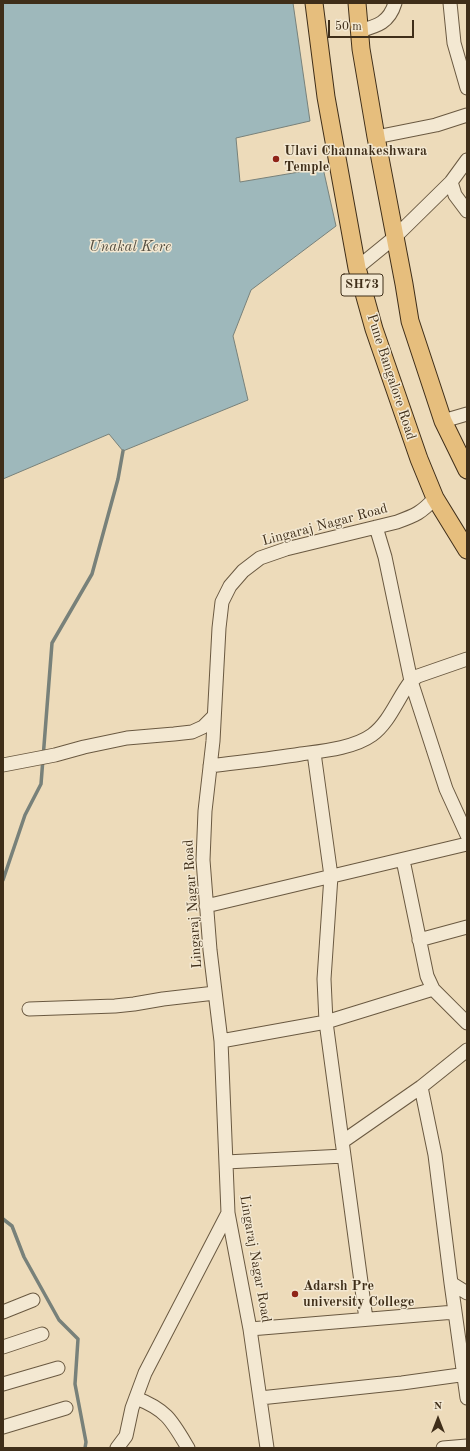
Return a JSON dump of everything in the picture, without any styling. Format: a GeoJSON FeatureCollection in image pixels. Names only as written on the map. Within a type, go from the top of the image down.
{"type":"FeatureCollection","features":[{"type":"Feature","properties":{"kind":"main road","name":"Pune Bangalore Road"},"geometry":{"type":"LineString","coordinates":[[314,3],[326,97],[357,268],[374,329],[409,433],[435,498],[467,550]]}},
{"type":"Feature","properties":{"kind":"main road","name":"SH73"},"geometry":{"type":"LineString","coordinates":[[357,3],[361,49],[410,321],[443,421],[467,470]]}},
{"type":"Feature","properties":{"kind":"street"},"geometry":{"type":"LineString","coordinates":[[359,30],[379,25],[388,18],[395,3]]}},
{"type":"Feature","properties":{"kind":"street"},"geometry":{"type":"LineString","coordinates":[[450,3],[454,44],[467,88]]}},
{"type":"Feature","properties":{"kind":"street"},"geometry":{"type":"LineString","coordinates":[[376,137],[429,126],[467,115]]}},
{"type":"Feature","properties":{"kind":"street"},"geometry":{"type":"LineString","coordinates":[[357,268],[395,237],[451,182],[465,164]]}},
{"type":"Feature","properties":{"kind":"street"},"geometry":{"type":"LineString","coordinates":[[451,182],[455,195],[467,211]]}},
{"type":"Feature","properties":{"kind":"street"},"geometry":{"type":"LineString","coordinates":[[443,421],[467,414]]}},
{"type":"Feature","properties":{"kind":"street","name":"Lingaraj Nagar Road"},"geometry":{"type":"LineString","coordinates":[[267,1448],[250,1329],[228,1213],[221,1041],[206,906],[203,860],[205,811],[210,766],[222,602],[230,586],[243,571],[260,558],[286,548],[397,522],[414,516],[424,510],[435,498]]}},
{"type":"Feature","properties":{"kind":"street"},"geometry":{"type":"LineString","coordinates":[[376,527],[385,556],[411,681],[446,789],[467,835]]}},
{"type":"Feature","properties":{"kind":"street"},"geometry":{"type":"LineString","coordinates":[[210,766],[314,753],[357,742],[372,735],[389,715],[411,681],[418,676],[467,659]]}},
{"type":"Feature","properties":{"kind":"street"},"geometry":{"type":"LineString","coordinates":[[3,765],[55,755],[98,743],[127,738],[192,732],[203,727],[214,716]]}},
{"type":"Feature","properties":{"kind":"street"},"geometry":{"type":"LineString","coordinates":[[314,753],[331,876],[324,978],[326,1022],[366,1319]]}},
{"type":"Feature","properties":{"kind":"street"},"geometry":{"type":"LineString","coordinates":[[206,906],[467,844]]}},
{"type":"Feature","properties":{"kind":"street"},"geometry":{"type":"LineString","coordinates":[[403,860],[426,976],[433,989],[467,1023]]}},
{"type":"Feature","properties":{"kind":"street"},"geometry":{"type":"LineString","coordinates":[[419,940],[467,927]]}},
{"type":"Feature","properties":{"kind":"street"},"geometry":{"type":"LineString","coordinates":[[221,1041],[326,1022],[433,989]]}},
{"type":"Feature","properties":{"kind":"street"},"geometry":{"type":"LineString","coordinates":[[29,1009],[114,1006],[215,993]]}},
{"type":"Feature","properties":{"kind":"street"},"geometry":{"type":"LineString","coordinates":[[342,1142],[421,1087],[467,1050]]}},
{"type":"Feature","properties":{"kind":"street"},"geometry":{"type":"LineString","coordinates":[[421,1087],[435,1155],[455,1312],[466,1374],[467,1398]]}},
{"type":"Feature","properties":{"kind":"street"},"geometry":{"type":"LineString","coordinates":[[226,1162],[344,1156]]}},
{"type":"Feature","properties":{"kind":"street"},"geometry":{"type":"LineString","coordinates":[[117,1448],[126,1442],[136,1398],[145,1373],[228,1213]]}},
{"type":"Feature","properties":{"kind":"street"},"geometry":{"type":"LineString","coordinates":[[451,1283],[467,1293]]}},
{"type":"Feature","properties":{"kind":"street"},"geometry":{"type":"LineString","coordinates":[[3,1312],[33,1300]]}},
{"type":"Feature","properties":{"kind":"street"},"geometry":{"type":"LineString","coordinates":[[250,1329],[455,1312]]}},
{"type":"Feature","properties":{"kind":"street"},"geometry":{"type":"LineString","coordinates":[[3,1347],[42,1334]]}},
{"type":"Feature","properties":{"kind":"street"},"geometry":{"type":"LineString","coordinates":[[3,1384],[58,1368]]}},
{"type":"Feature","properties":{"kind":"street"},"geometry":{"type":"LineString","coordinates":[[260,1398],[402,1383],[466,1374]]}},
{"type":"Feature","properties":{"kind":"street"},"geometry":{"type":"LineString","coordinates":[[136,1398],[147,1402],[161,1411],[172,1421],[188,1448]]}},
{"type":"Feature","properties":{"kind":"street"},"geometry":{"type":"LineString","coordinates":[[3,1428],[66,1408]]}},
{"type":"Feature","properties":{"kind":"street"},"geometry":{"type":"LineString","coordinates":[[443,1448],[467,1446]]}},
{"type":"Feature","properties":{"kind":"water","name":"Unakal Kere"},"geometry":{"type":"Polygon","coordinates":[[[3,3],[293,3],[310,121],[236,138],[240,182],[323,168],[336,226],[251,290],[233,336],[248,400],[123,451],[109,434],[3,479],[3,3]]]}},
{"type":"Feature","properties":{"kind":"waterway"},"geometry":{"type":"LineString","coordinates":[[3,880],[25,815],[41,784],[52,643],[92,574],[118,479],[123,451]]}},
{"type":"Feature","properties":{"kind":"waterway"},"geometry":{"type":"LineString","coordinates":[[3,1219],[12,1226],[24,1257],[59,1320],[78,1339],[75,1384],[86,1442],[85,1448]]}},
{"type":"Feature","properties":{"kind":"place","name":"Ulavi Channakeshwara Temple"},"geometry":{"type":"Point","coordinates":[276,159]}},
{"type":"Feature","properties":{"kind":"place","name":"Adarsh Pre university College"},"geometry":{"type":"Point","coordinates":[295,1294]}}]}
